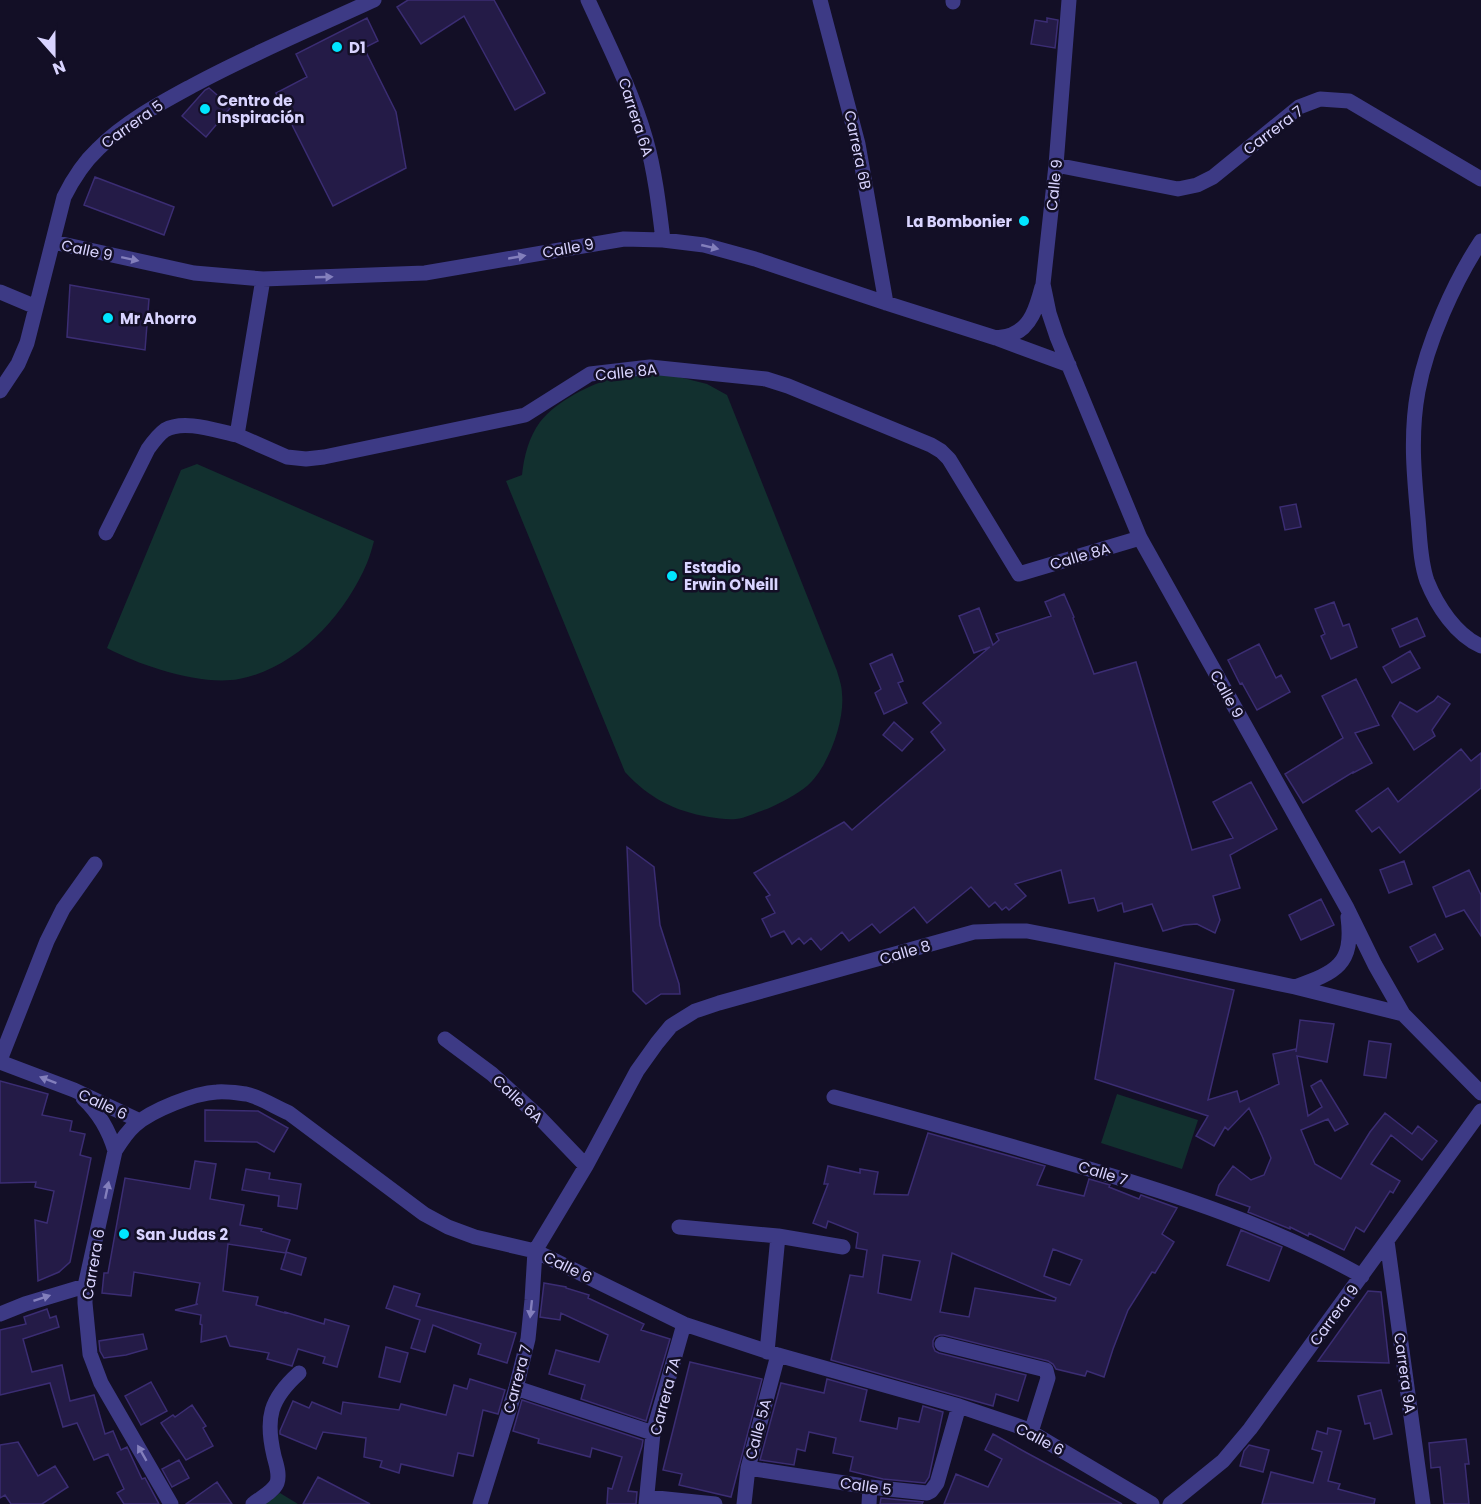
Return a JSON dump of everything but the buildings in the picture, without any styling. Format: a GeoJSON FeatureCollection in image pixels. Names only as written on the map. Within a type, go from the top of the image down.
{"type":"FeatureCollection","features":[{"type":"Feature","properties":{"kind":"street","name":"Carrera 5"},"geometry":{"type":"LineString","coordinates":[[0,391],[18,364],[27,344],[64,197],[82,166],[97,149],[141,114],[234,64],[374,0]]}},
{"type":"Feature","properties":{"kind":"street","name":"Carrera 6A"},"geometry":{"type":"LineString","coordinates":[[588,0],[625,79],[646,141],[659,204],[663,240]]}},
{"type":"Feature","properties":{"kind":"street","name":"Carrera 6B"},"geometry":{"type":"LineString","coordinates":[[820,0],[858,144],[886,303]]}},
{"type":"Feature","properties":{"kind":"street","name":"Calle 9"},"geometry":{"type":"LineString","coordinates":[[1069,0],[1056,165],[1043,284],[1057,337],[1140,538],[1347,908],[1375,965],[1403,1014],[1481,1093]]}},
{"type":"Feature","properties":{"kind":"street","name":"Carrera 7"},"geometry":{"type":"LineString","coordinates":[[1056,165],[1178,189],[1197,185],[1213,177],[1299,107],[1320,99],[1350,101],[1481,179]]}},
{"type":"Feature","properties":{"kind":"street","name":"Calle 9"},"geometry":{"type":"LineString","coordinates":[[53,242],[194,273],[263,279],[425,273],[624,239],[663,240],[704,245],[755,259],[996,338],[1069,365]]}},
{"type":"Feature","properties":{"kind":"street"},"geometry":{"type":"LineString","coordinates":[[1481,241],[1467,262],[1442,317],[1429,353],[1418,389],[1413,422],[1412,460],[1421,558],[1428,581],[1441,608],[1456,628],[1472,642],[1481,646]]}},
{"type":"Feature","properties":{"kind":"street"},"geometry":{"type":"LineString","coordinates":[[106,533],[148,449],[166,430],[195,425],[237,435],[263,279]]}},
{"type":"Feature","properties":{"kind":"street"},"geometry":{"type":"LineString","coordinates":[[996,338],[1011,335],[1026,324],[1036,309],[1043,284]]}},
{"type":"Feature","properties":{"kind":"street"},"geometry":{"type":"LineString","coordinates":[[0,292],[36,307]]}},
{"type":"Feature","properties":{"kind":"street","name":"Calle 8A"},"geometry":{"type":"LineString","coordinates":[[237,435],[288,457],[324,458],[525,416],[590,374],[650,367],[766,379],[788,386],[941,451],[949,459],[1019,574],[1140,538]]}},
{"type":"Feature","properties":{"kind":"street"},"geometry":{"type":"LineString","coordinates":[[0,1061],[47,941],[63,909],[95,864]]}},
{"type":"Feature","properties":{"kind":"street"},"geometry":{"type":"LineString","coordinates":[[1294,987],[1317,979],[1343,961],[1349,946],[1350,930],[1347,908]]}},
{"type":"Feature","properties":{"kind":"street","name":"Calle 8"},"geometry":{"type":"LineString","coordinates":[[535,1251],[586,1166],[637,1071],[671,1026],[695,1011],[719,1003],[974,932],[1027,931],[1294,987],[1403,1014]]}},
{"type":"Feature","properties":{"kind":"street","name":"Calle 6A"},"geometry":{"type":"LineString","coordinates":[[445,1039],[492,1074],[538,1116],[586,1166]]}},
{"type":"Feature","properties":{"kind":"street","name":"Calle 6"},"geometry":{"type":"LineString","coordinates":[[0,1061],[74,1090],[140,1121],[184,1099],[217,1092],[247,1095],[288,1113],[424,1214],[440,1223],[475,1237],[535,1251],[684,1324],[773,1353],[959,1406],[1024,1428],[1152,1504]]}},
{"type":"Feature","properties":{"kind":"street"},"geometry":{"type":"LineString","coordinates":[[74,1090],[86,1100],[104,1123],[116,1151]]}},
{"type":"Feature","properties":{"kind":"street","name":"Calle 7"},"geometry":{"type":"LineString","coordinates":[[834,1097],[978,1136],[1206,1205],[1273,1231],[1333,1259],[1362,1276]]}},
{"type":"Feature","properties":{"kind":"street","name":"Carrera 9"},"geometry":{"type":"LineString","coordinates":[[1170,1504],[1223,1461],[1250,1430],[1481,1111]]}},
{"type":"Feature","properties":{"kind":"street","name":"Carrera 6"},"geometry":{"type":"LineString","coordinates":[[140,1121],[127,1133],[116,1151],[86,1286],[85,1303],[90,1354],[101,1383],[171,1504]]}},
{"type":"Feature","properties":{"kind":"street"},"geometry":{"type":"LineString","coordinates":[[679,1227],[778,1236],[843,1247]]}},
{"type":"Feature","properties":{"kind":"street","name":"Calle 5A"},"geometry":{"type":"LineString","coordinates":[[744,1504],[748,1468],[773,1353],[778,1236]]}},
{"type":"Feature","properties":{"kind":"street","name":"Carrera 9A"},"geometry":{"type":"LineString","coordinates":[[1387,1241],[1423,1504]]}},
{"type":"Feature","properties":{"kind":"street","name":"Carrera 7"},"geometry":{"type":"LineString","coordinates":[[480,1504],[516,1388],[528,1339],[535,1251]]}},
{"type":"Feature","properties":{"kind":"street"},"geometry":{"type":"LineString","coordinates":[[0,1314],[86,1286]]}},
{"type":"Feature","properties":{"kind":"street","name":"Carrera 7A"},"geometry":{"type":"LineString","coordinates":[[647,1500],[653,1433],[684,1324]]}},
{"type":"Feature","properties":{"kind":"street"},"geometry":{"type":"LineString","coordinates":[[942,1344],[1046,1370],[1048,1378],[1031,1432]]}},
{"type":"Feature","properties":{"kind":"street"},"geometry":{"type":"LineString","coordinates":[[252,1504],[276,1485],[279,1475],[271,1442],[269,1420],[277,1398],[299,1372]]}},
{"type":"Feature","properties":{"kind":"street"},"geometry":{"type":"LineString","coordinates":[[516,1388],[653,1433]]}},
{"type":"Feature","properties":{"kind":"street","name":"Calle 5"},"geometry":{"type":"LineString","coordinates":[[748,1468],[870,1487],[922,1493],[931,1491],[937,1483],[959,1406]]}},
{"type":"Feature","properties":{"kind":"street"},"geometry":{"type":"LineString","coordinates":[[869,1504],[870,1487]]}},
{"type":"Feature","properties":{"kind":"street"},"geometry":{"type":"LineString","coordinates":[[647,1500],[715,1504]]}},
{"type":"Feature","properties":{"kind":"green space","name":"Estadio Erwin O'Neill"},"geometry":{"type":"Polygon","coordinates":[[[644,373],[675,376],[707,384],[727,395],[841,685],[842,705],[838,730],[828,756],[815,778],[788,799],[740,818],[709,817],[673,807],[643,789],[625,772],[506,481],[522,475],[530,440],[547,414],[575,394],[595,384],[616,377],[644,373]]]}},
{"type":"Feature","properties":{"kind":"green space"},"geometry":{"type":"Polygon","coordinates":[[[197,464],[374,541],[358,582],[332,620],[299,651],[280,664],[239,679],[207,680],[172,673],[107,648],[181,470],[197,464]]]}},
{"type":"Feature","properties":{"kind":"green space"},"geometry":{"type":"Polygon","coordinates":[[[1117,1094],[1198,1120],[1182,1169],[1101,1143],[1117,1094]]]}},
{"type":"Feature","properties":{"kind":"green space"},"geometry":{"type":"Polygon","coordinates":[[[280,1493],[298,1504],[265,1504],[280,1493]]]}},
{"type":"Feature","properties":{"kind":"place","name":"D1"},"geometry":{"type":"Point","coordinates":[337,47]}},
{"type":"Feature","properties":{"kind":"place","name":"Centro de Inspiración"},"geometry":{"type":"Point","coordinates":[205,109]}},
{"type":"Feature","properties":{"kind":"place","name":"La Bombonier"},"geometry":{"type":"Point","coordinates":[1024,221]}},
{"type":"Feature","properties":{"kind":"place","name":"Mr Ahorro"},"geometry":{"type":"Point","coordinates":[108,318]}},
{"type":"Feature","properties":{"kind":"place","name":"Estadio Erwin O'Neill"},"geometry":{"type":"Point","coordinates":[672,576]}},
{"type":"Feature","properties":{"kind":"place","name":"San Judas 2"},"geometry":{"type":"Point","coordinates":[124,1234]}}]}
